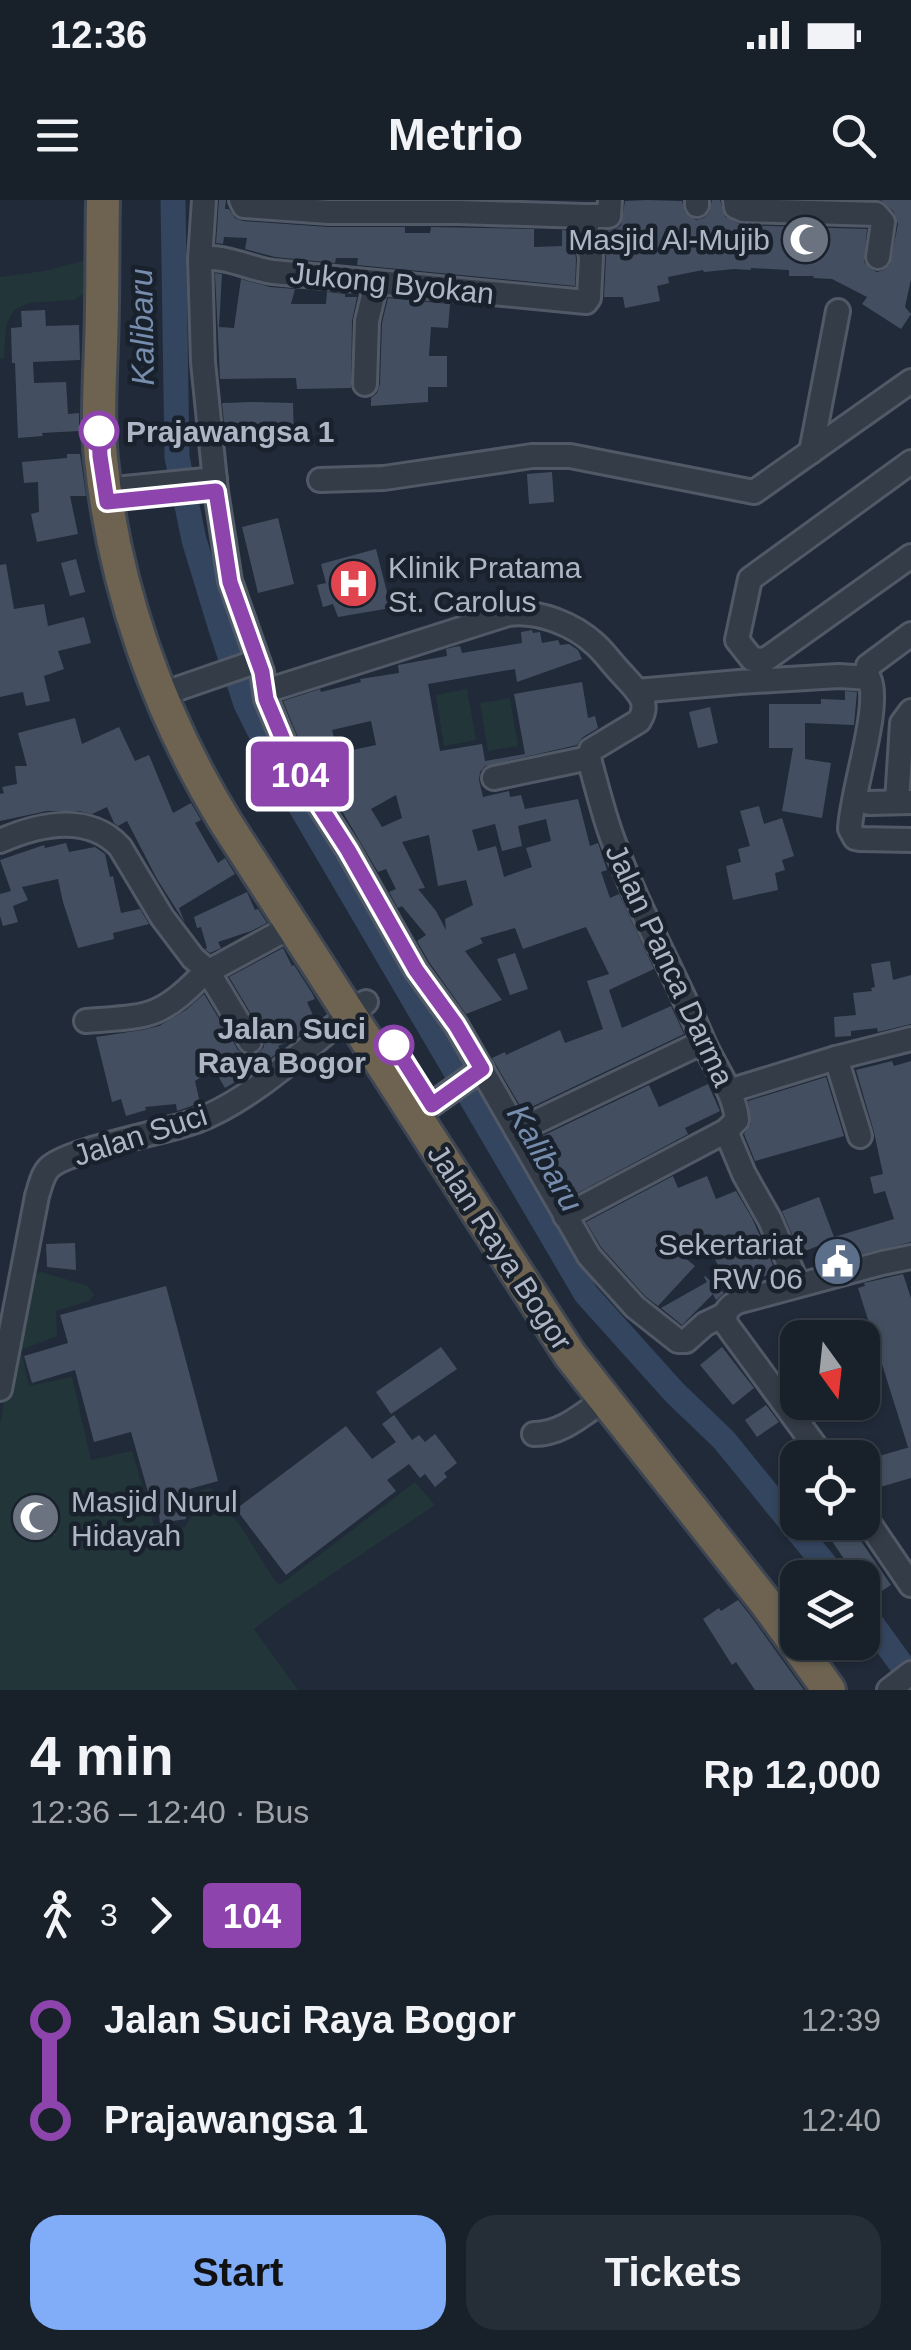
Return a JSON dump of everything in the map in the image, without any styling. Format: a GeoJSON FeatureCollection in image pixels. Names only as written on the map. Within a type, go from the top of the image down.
{"type":"FeatureCollection","features":[{"type":"Feature","properties":{"kind":"highway","name":"Jalan Raya Bogor"},"geometry":{"type":"LineString","coordinates":[[103,200],[99,435],[127,494],[128,598],[172,722],[204,787],[292,926],[358,1007],[459,1085],[582,1340],[780,1591]]}},
{"type":"Feature","properties":{"kind":"highway","name":"Jalan Raya Bogor"},"geometry":{"type":"LineString","coordinates":[[120,200],[116,434],[144,594],[189,692],[209,759],[508,1260],[570,1355],[766,1603],[828,1690]]}},
{"type":"Feature","properties":{"kind":"highway"},"geometry":{"type":"LineString","coordinates":[[832,1660],[854,1690]]}},
{"type":"Feature","properties":{"kind":"street"},"geometry":{"type":"LineString","coordinates":[[204,200],[200,259],[208,486],[255,674],[294,766],[348,850],[416,970],[456,1025],[459,1085],[517,1131],[596,1265],[635,1307],[678,1341],[686,1341],[737,1302],[911,1257]]}},
{"type":"Feature","properties":{"kind":"street"},"geometry":{"type":"LineString","coordinates":[[240,200],[244,206],[329,212],[585,216],[610,208]]}},
{"type":"Feature","properties":{"kind":"street"},"geometry":{"type":"LineString","coordinates":[[735,200],[739,210],[876,214],[883,222],[878,257]]}},
{"type":"Feature","properties":{"kind":"street","name":"Jukong Byokan"},"geometry":{"type":"LineString","coordinates":[[200,259],[210,256],[254,269],[376,283],[586,302],[590,258],[585,216]]}},
{"type":"Feature","properties":{"kind":"street"},"geometry":{"type":"LineString","coordinates":[[365,384],[367,320],[376,283]]}},
{"type":"Feature","properties":{"kind":"street"},"geometry":{"type":"LineString","coordinates":[[811,452],[838,311]]}},
{"type":"Feature","properties":{"kind":"street"},"geometry":{"type":"LineString","coordinates":[[320,480],[384,478],[532,456],[570,456],[754,492],[911,381]]}},
{"type":"Feature","properties":{"kind":"street"},"geometry":{"type":"LineString","coordinates":[[911,462],[750,579],[738,640],[752,659],[766,660],[911,556]]}},
{"type":"Feature","properties":{"kind":"street"},"geometry":{"type":"LineString","coordinates":[[127,494],[208,486]]}},
{"type":"Feature","properties":{"kind":"street"},"geometry":{"type":"LineString","coordinates":[[189,692],[508,614],[533,614],[596,645],[636,691],[645,706],[644,713],[592,753],[494,778]]}},
{"type":"Feature","properties":{"kind":"street"},"geometry":{"type":"LineString","coordinates":[[868,666],[911,634]]}},
{"type":"Feature","properties":{"kind":"street"},"geometry":{"type":"LineString","coordinates":[[636,691],[819,677],[868,678],[872,683],[870,716],[850,828],[860,840],[911,840]]}},
{"type":"Feature","properties":{"kind":"street"},"geometry":{"type":"LineString","coordinates":[[869,803],[904,802],[902,724],[911,711]]}},
{"type":"Feature","properties":{"kind":"street","name":"Jalan Panca Darma"},"geometry":{"type":"LineString","coordinates":[[592,753],[614,843],[729,1092],[737,1116],[735,1124],[726,1131],[798,1285]]}},
{"type":"Feature","properties":{"kind":"street"},"geometry":{"type":"LineString","coordinates":[[0,841],[68,824],[92,828],[111,838],[193,958],[209,970],[250,1041]]}},
{"type":"Feature","properties":{"kind":"street"},"geometry":{"type":"LineString","coordinates":[[86,1021],[136,1018],[165,1008],[209,970],[292,926]]}},
{"type":"Feature","properties":{"kind":"street","name":"Jalan Suci"},"geometry":{"type":"LineString","coordinates":[[0,1389],[10,1289],[36,1196],[49,1167],[91,1150],[198,1120],[231,1103],[270,1068],[358,1007]]}},
{"type":"Feature","properties":{"kind":"street"},"geometry":{"type":"LineString","coordinates":[[729,1092],[911,1039]]}},
{"type":"Feature","properties":{"kind":"street"},"geometry":{"type":"LineString","coordinates":[[517,1131],[703,1042]]}},
{"type":"Feature","properties":{"kind":"street"},"geometry":{"type":"LineString","coordinates":[[836,1058],[860,1136]]}},
{"type":"Feature","properties":{"kind":"street"},"geometry":{"type":"LineString","coordinates":[[565,1216],[726,1131]]}},
{"type":"Feature","properties":{"kind":"street"},"geometry":{"type":"LineString","coordinates":[[724,1315],[726,1324],[811,1440]]}},
{"type":"Feature","properties":{"kind":"street"},"geometry":{"type":"LineString","coordinates":[[534,1434],[560,1429],[605,1400]]}},
{"type":"Feature","properties":{"kind":"street"},"geometry":{"type":"LineString","coordinates":[[880,1539],[911,1585]]}},
{"type":"Feature","properties":{"kind":"street"},"geometry":{"type":"LineString","coordinates":[[889,1690],[911,1673]]}},
{"type":"Feature","properties":{"kind":"green space"},"geometry":{"type":"Polygon","coordinates":[[[91,259],[88,291],[74,300],[29,303],[14,310],[6,325],[4,358],[0,359],[0,277],[91,259]]]}},
{"type":"Feature","properties":{"kind":"green space"},"geometry":{"type":"Polygon","coordinates":[[[467,689],[476,740],[444,746],[436,695],[467,689]]]}},
{"type":"Feature","properties":{"kind":"green space"},"geometry":{"type":"Polygon","coordinates":[[[510,698],[518,746],[488,751],[480,703],[510,698]]]}},
{"type":"Feature","properties":{"kind":"green space"},"geometry":{"type":"Polygon","coordinates":[[[42,1272],[88,1286],[94,1295],[89,1301],[56,1311],[57,1336],[21,1350],[29,1386],[72,1377],[91,1460],[132,1451],[155,1529],[185,1527],[191,1517],[191,1497],[210,1488],[280,1585],[415,1482],[435,1505],[254,1629],[298,1690],[0,1690],[0,1424],[27,1275],[42,1272]]]}},
{"type":"Feature","properties":{"kind":"building"},"geometry":{"type":"Polygon","coordinates":[[[219,200],[226,200],[225,209],[243,221],[405,227],[405,233],[430,233],[431,227],[534,229],[534,247],[562,246],[562,230],[572,231],[575,286],[357,265],[358,258],[336,258],[335,263],[275,257],[245,249],[247,238],[224,237],[223,244],[216,243],[219,200]]]}},
{"type":"Feature","properties":{"kind":"building"},"geometry":{"type":"Polygon","coordinates":[[[712,200],[720,200],[725,217],[742,225],[867,229],[864,262],[877,272],[890,265],[898,224],[894,212],[881,200],[911,200],[911,279],[905,307],[911,314],[901,329],[862,304],[867,297],[832,279],[789,276],[789,270],[751,268],[703,270],[668,277],[669,283],[657,286],[660,301],[625,308],[623,297],[604,297],[606,258],[602,231],[621,225],[625,201],[682,201],[685,213],[696,220],[709,213],[712,200]]]}},
{"type":"Feature","properties":{"kind":"building"},"geometry":{"type":"Polygon","coordinates":[[[215,273],[222,274],[219,327],[234,328],[241,279],[295,289],[291,304],[326,304],[327,292],[357,297],[352,321],[351,388],[297,389],[296,378],[220,379],[215,273]]]}},
{"type":"Feature","properties":{"kind":"building"},"geometry":{"type":"Polygon","coordinates":[[[388,298],[450,304],[448,328],[431,327],[429,356],[447,356],[447,387],[428,387],[428,402],[371,406],[371,398],[380,384],[382,323],[388,298]]]}},
{"type":"Feature","properties":{"kind":"building"},"geometry":{"type":"Polygon","coordinates":[[[45,310],[46,326],[79,325],[80,360],[33,362],[34,383],[66,382],[68,414],[79,413],[79,431],[18,438],[11,328],[22,327],[21,311],[45,310]]]}},
{"type":"Feature","properties":{"kind":"building"},"geometry":{"type":"Polygon","coordinates":[[[222,403],[293,403],[294,442],[239,446],[239,441],[226,442],[222,403]]]}},
{"type":"Feature","properties":{"kind":"building"},"geometry":{"type":"Polygon","coordinates":[[[67,454],[80,454],[86,496],[70,496],[78,534],[37,542],[31,514],[39,512],[38,482],[24,483],[22,462],[67,458],[67,454]]]}},
{"type":"Feature","properties":{"kind":"building"},"geometry":{"type":"Polygon","coordinates":[[[552,472],[554,502],[529,504],[527,474],[552,472]]]}},
{"type":"Feature","properties":{"kind":"building"},"geometry":{"type":"Polygon","coordinates":[[[278,518],[294,584],[258,593],[242,527],[278,518]]]}},
{"type":"Feature","properties":{"kind":"building","name":"Klinik Pratama St. Carolus"},"geometry":{"type":"Polygon","coordinates":[[[376,549],[391,608],[338,617],[333,604],[323,607],[317,585],[326,583],[321,564],[376,549]]]}},
{"type":"Feature","properties":{"kind":"building"},"geometry":{"type":"Polygon","coordinates":[[[76,559],[85,592],[70,596],[61,563],[76,559]]]}},
{"type":"Feature","properties":{"kind":"building"},"geometry":{"type":"Polygon","coordinates":[[[6,564],[14,609],[44,604],[48,626],[84,617],[91,643],[58,651],[64,669],[44,676],[50,701],[26,706],[23,692],[0,697],[0,565],[6,564]]]}},
{"type":"Feature","properties":{"kind":"building"},"geometry":{"type":"Polygon","coordinates":[[[521,632],[540,632],[542,643],[558,640],[560,645],[569,644],[582,659],[517,682],[515,669],[428,684],[440,751],[482,744],[485,761],[525,754],[514,694],[582,682],[588,718],[595,716],[598,728],[577,745],[485,766],[479,780],[483,797],[509,791],[510,797],[521,795],[525,809],[578,799],[590,846],[598,843],[607,870],[601,872],[610,898],[619,894],[654,969],[609,990],[622,1028],[671,1006],[684,1034],[523,1111],[492,1058],[560,1030],[565,1043],[603,1029],[587,981],[609,974],[586,927],[523,949],[515,928],[480,938],[483,943],[465,951],[502,1000],[466,1014],[417,941],[426,935],[402,906],[398,908],[389,892],[396,889],[386,869],[378,872],[307,759],[283,701],[361,682],[360,679],[399,673],[398,665],[447,656],[446,649],[454,647],[460,646],[462,653],[522,643],[521,632]],[[371,721],[332,730],[338,753],[376,745],[371,721]],[[396,795],[371,809],[382,827],[402,818],[396,795]],[[546,819],[518,826],[522,846],[502,851],[495,824],[472,830],[478,851],[496,846],[504,877],[532,867],[526,848],[551,841],[546,819]],[[429,835],[402,842],[425,888],[418,889],[446,930],[445,919],[473,905],[466,880],[438,886],[429,835]]]}},
{"type":"Feature","properties":{"kind":"building"},"geometry":{"type":"Polygon","coordinates":[[[845,691],[857,692],[854,725],[805,723],[805,759],[831,763],[822,818],[782,811],[793,748],[769,748],[769,704],[845,700],[845,691]]]}},
{"type":"Feature","properties":{"kind":"building"},"geometry":{"type":"Polygon","coordinates":[[[710,707],[718,743],[698,748],[689,712],[710,707]]]}},
{"type":"Feature","properties":{"kind":"building"},"geometry":{"type":"Polygon","coordinates":[[[75,718],[82,744],[119,727],[135,761],[149,755],[173,813],[191,803],[201,820],[195,823],[218,863],[225,858],[235,874],[179,908],[185,923],[127,821],[118,826],[107,807],[92,814],[47,811],[0,821],[2,787],[17,784],[15,766],[27,766],[18,733],[75,718]]]}},
{"type":"Feature","properties":{"kind":"building"},"geometry":{"type":"Polygon","coordinates":[[[759,806],[764,824],[782,818],[794,856],[782,860],[785,870],[775,873],[778,890],[733,900],[726,866],[741,862],[738,849],[750,846],[740,811],[759,806]]]}},
{"type":"Feature","properties":{"kind":"building"},"geometry":{"type":"Polygon","coordinates":[[[66,843],[69,852],[95,847],[105,854],[121,913],[140,909],[149,924],[113,933],[114,939],[78,948],[58,879],[22,887],[28,900],[13,906],[18,922],[3,926],[0,894],[11,891],[0,860],[44,845],[45,848],[66,843]]]}},
{"type":"Feature","properties":{"kind":"building"},"geometry":{"type":"Polygon","coordinates":[[[247,892],[255,910],[267,923],[218,942],[221,948],[210,953],[194,917],[247,892]]]}},
{"type":"Feature","properties":{"kind":"building"},"geometry":{"type":"Polygon","coordinates":[[[283,948],[315,999],[307,1002],[316,1022],[295,1039],[278,1046],[281,1050],[254,1071],[225,1088],[214,1069],[195,1081],[200,1103],[177,1111],[176,1104],[145,1107],[146,1110],[126,1116],[121,1099],[112,1102],[96,1037],[159,1026],[204,994],[238,1050],[257,1054],[264,1047],[263,1034],[229,977],[283,948]]]}},
{"type":"Feature","properties":{"kind":"building"},"geometry":{"type":"Polygon","coordinates":[[[515,953],[528,989],[510,995],[497,959],[515,953]]]}},
{"type":"Feature","properties":{"kind":"building"},"geometry":{"type":"Polygon","coordinates":[[[890,961],[893,980],[911,975],[911,1024],[878,1032],[877,1028],[851,1031],[851,1036],[835,1037],[834,1017],[856,1015],[853,993],[872,991],[875,987],[871,964],[890,961]]]}},
{"type":"Feature","properties":{"kind":"building"},"geometry":{"type":"Polygon","coordinates":[[[892,1061],[894,1066],[911,1061],[911,1242],[823,1263],[818,1246],[800,1253],[782,1211],[819,1197],[834,1237],[894,1219],[885,1191],[874,1194],[870,1177],[883,1174],[856,1070],[892,1061]]]}},
{"type":"Feature","properties":{"kind":"building"},"geometry":{"type":"Polygon","coordinates":[[[826,1077],[844,1136],[755,1161],[744,1134],[751,1124],[748,1101],[826,1077]]]}},
{"type":"Feature","properties":{"kind":"building"},"geometry":{"type":"Polygon","coordinates":[[[708,1084],[720,1111],[685,1128],[688,1134],[572,1196],[538,1138],[649,1085],[659,1107],[708,1084]]]}},
{"type":"Feature","properties":{"kind":"building"},"geometry":{"type":"Polygon","coordinates":[[[673,1176],[678,1188],[707,1176],[716,1199],[736,1191],[776,1272],[729,1289],[706,1240],[678,1252],[695,1266],[658,1306],[645,1296],[601,1247],[586,1222],[673,1176]]]}},
{"type":"Feature","properties":{"kind":"building"},"geometry":{"type":"Polygon","coordinates":[[[75,1243],[76,1270],[47,1267],[46,1244],[75,1243]]]}},
{"type":"Feature","properties":{"kind":"building"},"geometry":{"type":"Polygon","coordinates":[[[903,1274],[911,1298],[911,1478],[880,1487],[880,1456],[910,1447],[880,1358],[880,1320],[868,1320],[858,1288],[903,1274]]]}},
{"type":"Feature","properties":{"kind":"building"},"geometry":{"type":"Polygon","coordinates":[[[705,1276],[724,1293],[716,1300],[713,1294],[682,1325],[661,1308],[707,1282],[705,1276]]]}},
{"type":"Feature","properties":{"kind":"building"},"geometry":{"type":"Polygon","coordinates":[[[166,1286],[218,1481],[182,1491],[186,1519],[160,1523],[157,1498],[150,1499],[131,1432],[94,1442],[75,1370],[32,1383],[24,1356],[68,1343],[60,1315],[166,1286]]]}},
{"type":"Feature","properties":{"kind":"building"},"geometry":{"type":"Polygon","coordinates":[[[441,1347],[457,1369],[391,1414],[376,1392],[441,1347]]]}},
{"type":"Feature","properties":{"kind":"building"},"geometry":{"type":"Polygon","coordinates":[[[722,1347],[754,1388],[733,1405],[700,1365],[722,1347]]]}},
{"type":"Feature","properties":{"kind":"building"},"geometry":{"type":"Polygon","coordinates":[[[766,1405],[779,1422],[757,1437],[745,1420],[766,1405]]]}},
{"type":"Feature","properties":{"kind":"building"},"geometry":{"type":"Polygon","coordinates":[[[394,1415],[412,1440],[419,1435],[425,1442],[435,1434],[457,1463],[435,1487],[425,1474],[420,1478],[409,1464],[387,1480],[396,1491],[286,1575],[236,1509],[346,1426],[372,1459],[396,1442],[382,1424],[394,1415]]]}},
{"type":"Feature","properties":{"kind":"building","name":"Masjid Nurul Hidayah"},"geometry":{"type":"Polygon","coordinates":[[[51,1498],[55,1535],[21,1538],[17,1501],[51,1498]]]}},
{"type":"Feature","properties":{"kind":"building"},"geometry":{"type":"Polygon","coordinates":[[[831,1540],[860,1540],[874,1560],[845,1560],[831,1540]]]}},
{"type":"Feature","properties":{"kind":"building"},"geometry":{"type":"Polygon","coordinates":[[[880,1569],[891,1585],[880,1592],[880,1569]]]}},
{"type":"Feature","properties":{"kind":"building"},"geometry":{"type":"Polygon","coordinates":[[[738,1600],[804,1690],[755,1690],[736,1662],[732,1665],[703,1619],[719,1608],[721,1611],[738,1600]]]}},
{"type":"Feature","properties":{"kind":"waterway","name":"Kalibaru"},"geometry":{"type":"LineString","coordinates":[[173,200],[177,457],[194,540],[246,704],[278,768],[586,1294],[675,1393],[724,1440],[821,1560]]}},
{"type":"Feature","properties":{"kind":"waterway","name":"Kalibaru"},"geometry":{"type":"LineString","coordinates":[[880,1635],[911,1678]]}},
{"type":"Feature","properties":{"kind":"bus line","name":"104"},"geometry":{"type":"LineString","coordinates":[[99,431],[107,502],[216,491],[230,582],[262,672],[266,699],[294,766],[348,850],[416,970],[482,1069],[432,1105],[394,1045]]}},
{"type":"Feature","properties":{"kind":"place","name":"Masjid Al-Mujib"},"geometry":{"type":"Point","coordinates":[805,239]}},
{"type":"Feature","properties":{"kind":"place","name":"Prajawangsa 1"},"geometry":{"type":"Point","coordinates":[99,431]}},
{"type":"Feature","properties":{"kind":"place","name":"Klinik Pratama St. Carolus"},"geometry":{"type":"Point","coordinates":[353,584]}},
{"type":"Feature","properties":{"kind":"place","name":"Jalan Suci Raya Bogor"},"geometry":{"type":"Point","coordinates":[394,1045]}},
{"type":"Feature","properties":{"kind":"place","name":"Sekertariat RW 06"},"geometry":{"type":"Point","coordinates":[838,1261]}},
{"type":"Feature","properties":{"kind":"place","name":"Masjid Nurul Hidayah"},"geometry":{"type":"Point","coordinates":[36,1518]}}]}
